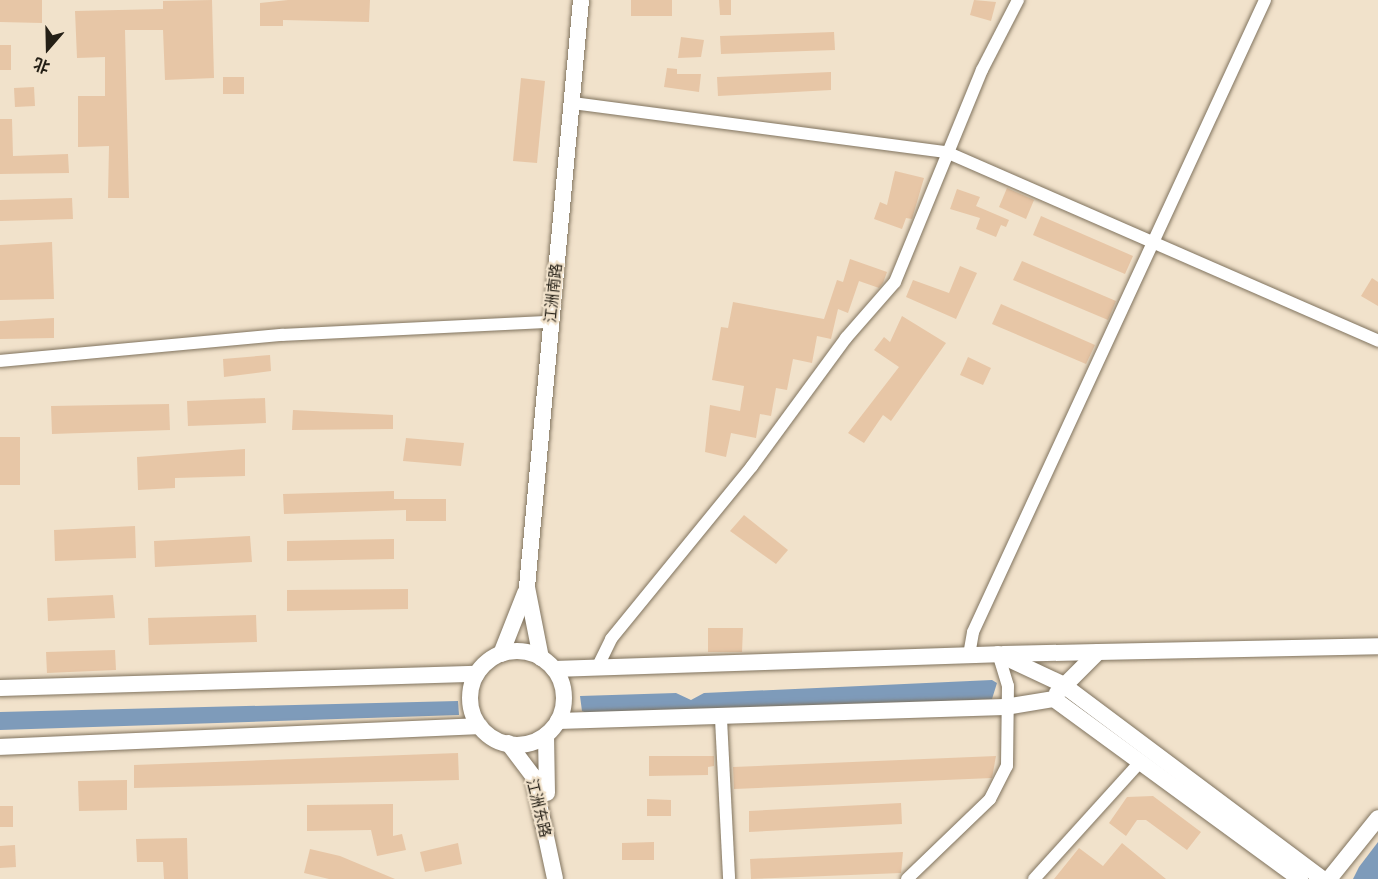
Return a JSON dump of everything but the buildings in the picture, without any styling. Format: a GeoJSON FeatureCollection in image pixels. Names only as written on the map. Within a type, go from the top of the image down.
{"type":"FeatureCollection","features":[{"type":"Feature","properties":{"kind":"main road","name":"江洲南路"},"geometry":{"type":"LineString","coordinates":[[527,587],[581,0]]}},
{"type":"Feature","properties":{"kind":"main road"},"geometry":{"type":"LineString","coordinates":[[0,688],[477,674],[501,654],[527,587]]}},
{"type":"Feature","properties":{"kind":"main road"},"geometry":{"type":"LineString","coordinates":[[0,747],[480,726],[508,743],[528,743],[546,735],[558,721],[564,694],[548,663],[527,587]]}},
{"type":"Feature","properties":{"kind":"main road"},"geometry":{"type":"LineString","coordinates":[[501,654],[521,651],[548,663],[598,666],[1378,646]]}},
{"type":"Feature","properties":{"kind":"main road"},"geometry":{"type":"LineString","coordinates":[[558,721],[1005,708],[1058,692],[1098,652]]}},
{"type":"Feature","properties":{"kind":"main road"},"geometry":{"type":"LineString","coordinates":[[998,654],[1058,692],[1323,879]]}},
{"type":"Feature","properties":{"kind":"main road"},"geometry":{"type":"LineString","coordinates":[[477,674],[471,705],[480,726]]}},
{"type":"Feature","properties":{"kind":"main road"},"geometry":{"type":"LineString","coordinates":[[1058,692],[1140,762],[1300,879]]}},
{"type":"Feature","properties":{"kind":"main road","name":"江洲东路"},"geometry":{"type":"LineString","coordinates":[[546,735],[543,774],[566,879]]}},
{"type":"Feature","properties":{"kind":"main road","name":"江洲东路"},"geometry":{"type":"LineString","coordinates":[[508,743],[533,776],[555,879]]}},
{"type":"Feature","properties":{"kind":"main road"},"geometry":{"type":"LineString","coordinates":[[1329,879],[1378,818]]}},
{"type":"Feature","properties":{"kind":"street"},"geometry":{"type":"LineString","coordinates":[[598,666],[611,639],[752,466],[846,338],[895,282],[946,152],[1018,0]]}},
{"type":"Feature","properties":{"kind":"street"},"geometry":{"type":"LineString","coordinates":[[969,655],[973,632],[1265,0]]}},
{"type":"Feature","properties":{"kind":"street"},"geometry":{"type":"LineString","coordinates":[[573,103],[946,152],[1154,241],[1378,341]]}},
{"type":"Feature","properties":{"kind":"street"},"geometry":{"type":"LineString","coordinates":[[0,361],[282,335],[550,322]]}},
{"type":"Feature","properties":{"kind":"street"},"geometry":{"type":"LineString","coordinates":[[907,879],[990,799],[1007,766],[1005,708],[1008,686],[998,654]]}},
{"type":"Feature","properties":{"kind":"street"},"geometry":{"type":"LineString","coordinates":[[721,718],[729,879]]}},
{"type":"Feature","properties":{"kind":"street"},"geometry":{"type":"LineString","coordinates":[[1034,879],[1140,762]]}},
{"type":"Feature","properties":{"kind":"water"},"geometry":{"type":"Polygon","coordinates":[[[992,680],[997,683],[992,699],[762,709],[589,714],[582,711],[580,696],[676,693],[691,700],[704,693],[992,680]]]}},
{"type":"Feature","properties":{"kind":"water"},"geometry":{"type":"Polygon","coordinates":[[[458,701],[459,715],[0,730],[0,712],[458,701]]]}},
{"type":"Feature","properties":{"kind":"water"},"geometry":{"type":"Polygon","coordinates":[[[1378,842],[1378,879],[1353,879],[1359,867],[1378,842]]]}}]}
